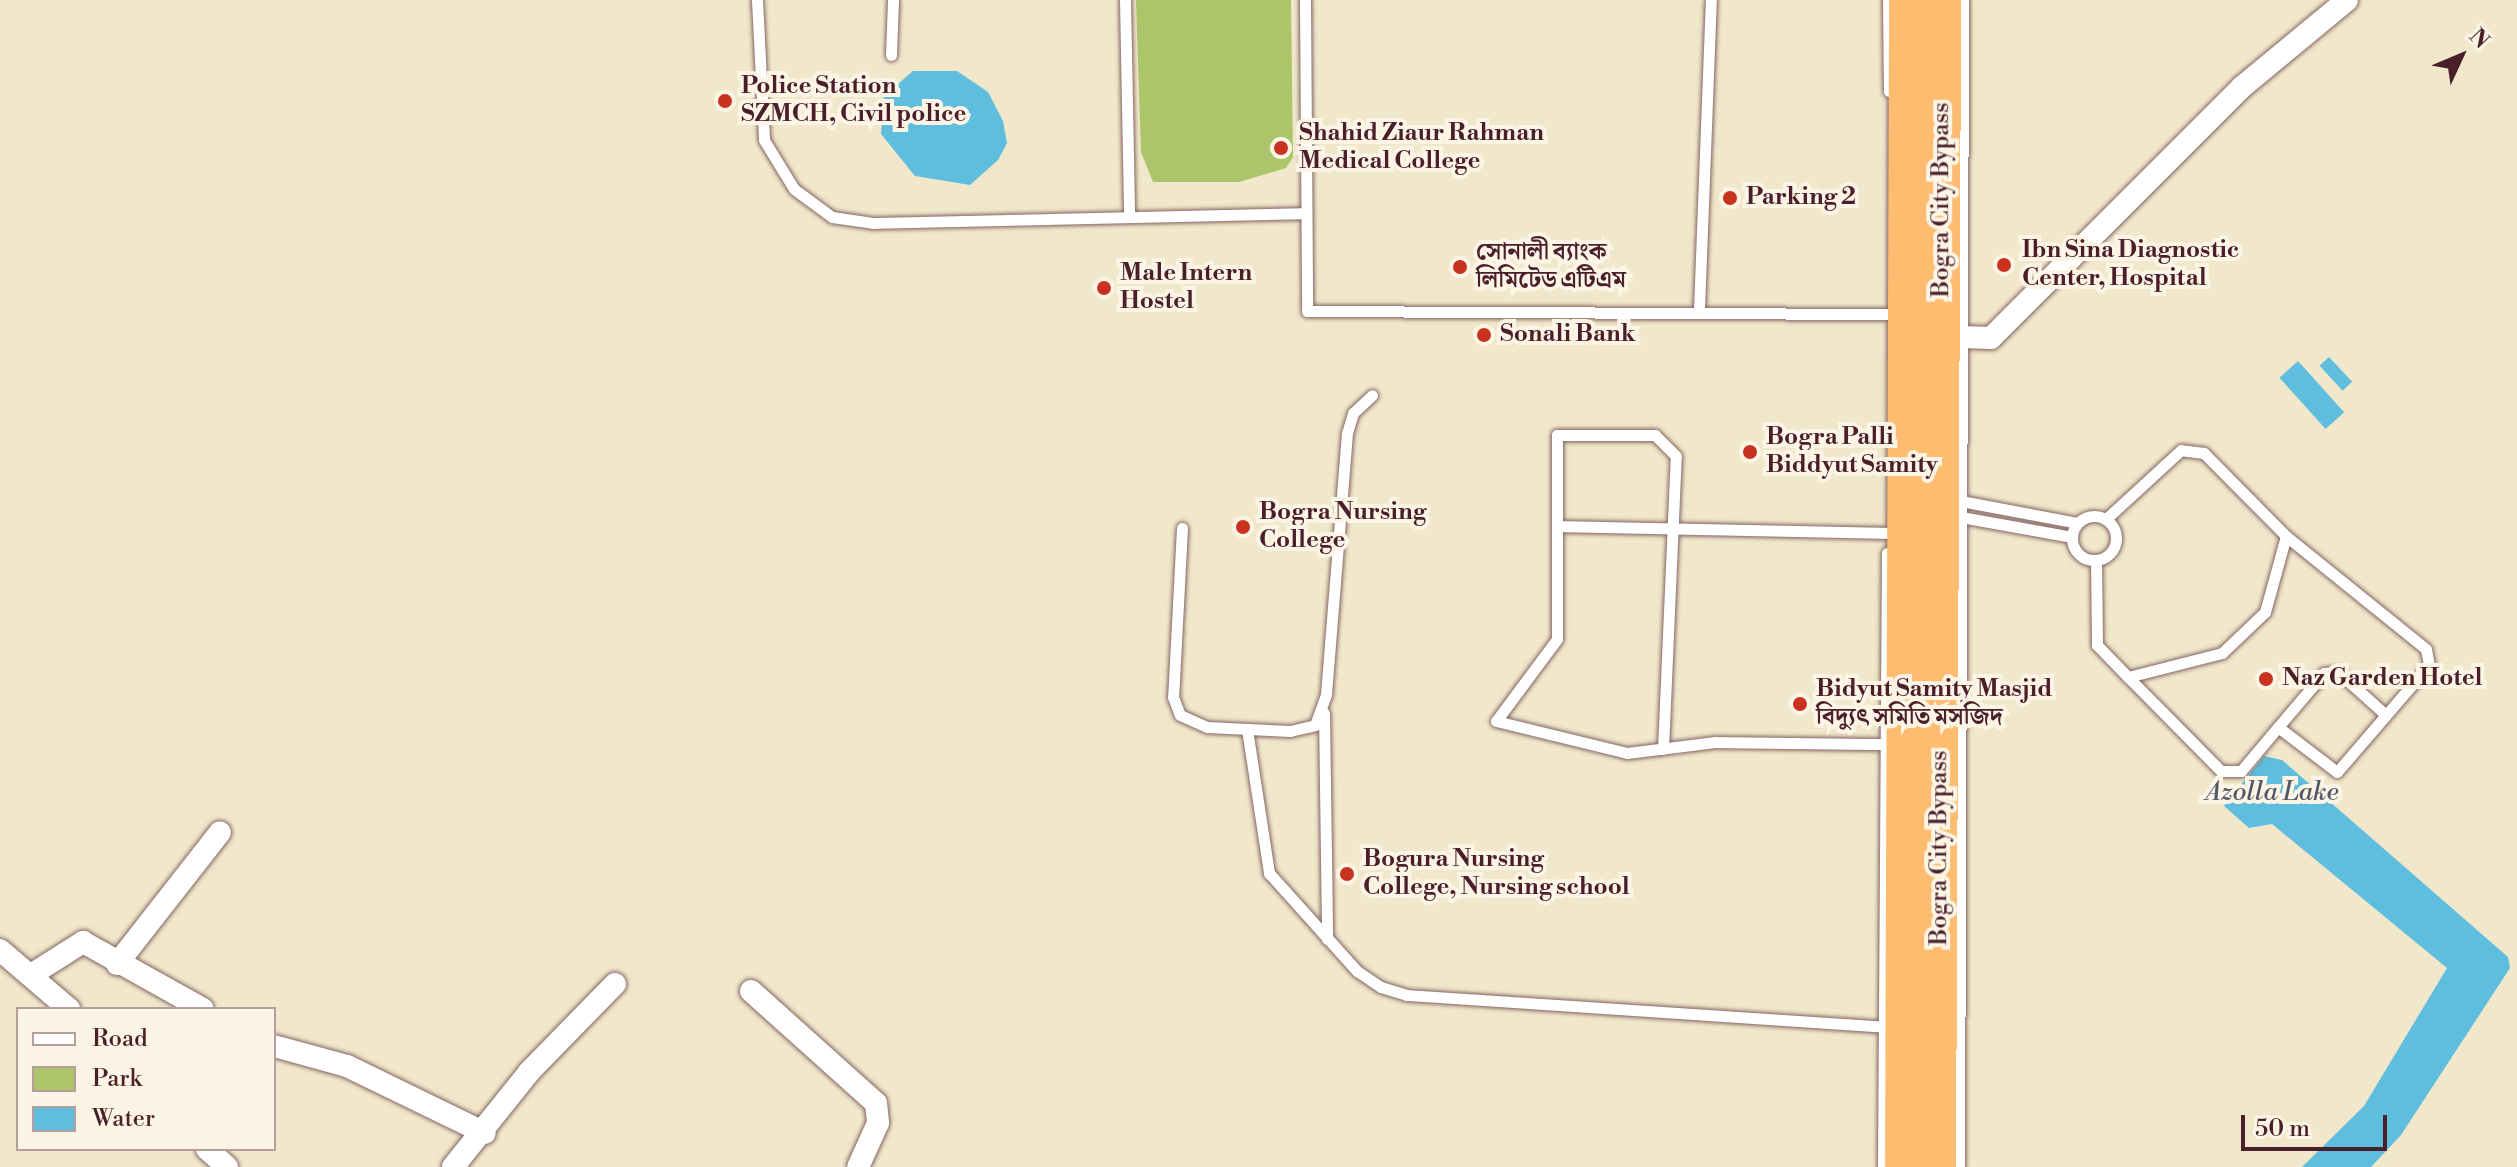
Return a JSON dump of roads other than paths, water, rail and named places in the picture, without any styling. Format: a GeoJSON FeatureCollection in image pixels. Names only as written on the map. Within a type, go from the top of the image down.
{"type":"FeatureCollection","features":[{"type":"Feature","properties":{"kind":"highway","name":"Bogra City Bypass"},"geometry":{"type":"LineString","coordinates":[[1909,0],[1923,929],[1936,1167]]}},
{"type":"Feature","properties":{"kind":"highway","name":"Bogra City Bypass"},"geometry":{"type":"LineString","coordinates":[[1905,1167],[1923,929],[1941,0]]}},
{"type":"Feature","properties":{"kind":"street"},"geometry":{"type":"LineString","coordinates":[[1961,337],[1991,338],[2242,87],[2347,0]]}},
{"type":"Feature","properties":{"kind":"street"},"geometry":{"type":"LineString","coordinates":[[117,964],[220,832]]}},
{"type":"Feature","properties":{"kind":"street"},"geometry":{"type":"LineString","coordinates":[[31,975],[83,942],[117,964],[199,1007]]}},
{"type":"Feature","properties":{"kind":"street"},"geometry":{"type":"LineString","coordinates":[[0,950],[67,1007]]}},
{"type":"Feature","properties":{"kind":"street"},"geometry":{"type":"LineString","coordinates":[[453,1167],[485,1133],[529,1072],[615,984]]}},
{"type":"Feature","properties":{"kind":"street"},"geometry":{"type":"LineString","coordinates":[[751,991],[876,1103],[878,1123],[858,1167]]}},
{"type":"Feature","properties":{"kind":"street"},"geometry":{"type":"LineString","coordinates":[[276,1047],[347,1066],[485,1133]]}},
{"type":"Feature","properties":{"kind":"street"},"geometry":{"type":"LineString","coordinates":[[209,1151],[227,1167]]}},
{"type":"Feature","properties":{"kind":"lane"},"geometry":{"type":"LineString","coordinates":[[757,0],[764,140],[784,177],[818,210],[873,223],[1306,213]]}},
{"type":"Feature","properties":{"kind":"lane"},"geometry":{"type":"LineString","coordinates":[[891,55],[893,0]]}},
{"type":"Feature","properties":{"kind":"lane"},"geometry":{"type":"LineString","coordinates":[[1125,0],[1129,217]]}},
{"type":"Feature","properties":{"kind":"lane"},"geometry":{"type":"LineString","coordinates":[[1305,0],[1307,311],[1699,309],[1889,314]]}},
{"type":"Feature","properties":{"kind":"lane"},"geometry":{"type":"LineString","coordinates":[[1699,309],[1711,0]]}},
{"type":"Feature","properties":{"kind":"lane"},"geometry":{"type":"LineString","coordinates":[[1888,0],[1889,111]]}},
{"type":"Feature","properties":{"kind":"lane"},"geometry":{"type":"LineString","coordinates":[[1959,1167],[1963,0]]}},
{"type":"Feature","properties":{"kind":"lane"},"geometry":{"type":"LineString","coordinates":[[1889,330],[1890,299]]}},
{"type":"Feature","properties":{"kind":"lane"},"geometry":{"type":"LineString","coordinates":[[1327,939],[1324,708],[1348,429],[1372,395]]}},
{"type":"Feature","properties":{"kind":"lane"},"geometry":{"type":"LineString","coordinates":[[1663,749],[1676,528],[1676,456],[1662,438],[1642,435],[1557,435],[1557,639],[1496,721],[1627,753],[1663,749],[1885,744]]}},
{"type":"Feature","properties":{"kind":"lane"},"geometry":{"type":"LineString","coordinates":[[1961,501],[2077,523],[2106,519],[2181,450],[2204,453],[2286,536],[2426,649],[2429,665],[2337,772],[2278,727]]}},
{"type":"Feature","properties":{"kind":"lane"},"geometry":{"type":"LineString","coordinates":[[1961,517],[2072,537]]}},
{"type":"Feature","properties":{"kind":"lane"},"geometry":{"type":"LineString","coordinates":[[1883,1167],[1888,518]]}},
{"type":"Feature","properties":{"kind":"lane"},"geometry":{"type":"LineString","coordinates":[[2096,560],[2116,543],[2106,519]]}},
{"type":"Feature","properties":{"kind":"lane"},"geometry":{"type":"LineString","coordinates":[[2077,523],[2072,537],[2076,551],[2096,560]]}},
{"type":"Feature","properties":{"kind":"lane"},"geometry":{"type":"LineString","coordinates":[[1559,526],[1887,533]]}},
{"type":"Feature","properties":{"kind":"lane"},"geometry":{"type":"LineString","coordinates":[[1182,528],[1175,706],[1198,726],[1306,730],[1324,708]]}},
{"type":"Feature","properties":{"kind":"lane"},"geometry":{"type":"LineString","coordinates":[[2128,677],[2222,653],[2265,612],[2286,536]]}},
{"type":"Feature","properties":{"kind":"lane"},"geometry":{"type":"LineString","coordinates":[[2096,560],[2097,645],[2221,771],[2241,771],[2324,673],[2338,672],[2386,715]]}},
{"type":"Feature","properties":{"kind":"lane"},"geometry":{"type":"LineString","coordinates":[[1247,729],[1265,865],[1281,892],[1368,980],[1407,995],[1883,1027]]}},
{"type":"Feature","properties":{"kind":"water"},"geometry":{"type":"Polygon","coordinates":[[[913,71],[957,71],[988,92],[1003,121],[1007,143],[998,160],[970,185],[915,176],[881,134],[884,96],[913,71]]]}},
{"type":"Feature","properties":{"kind":"water"},"geometry":{"type":"Polygon","coordinates":[[[2329,357],[2352,382],[2343,391],[2319,366],[2329,357]]]}},
{"type":"Feature","properties":{"kind":"water"},"geometry":{"type":"Polygon","coordinates":[[[2298,361],[2344,412],[2326,429],[2279,378],[2298,361]]]}},
{"type":"Feature","properties":{"kind":"water","name":"Azolla Lake"},"geometry":{"type":"Polygon","coordinates":[[[2264,756],[2282,760],[2508,957],[2510,968],[2401,1135],[2371,1167],[2302,1167],[2364,1106],[2447,968],[2272,824],[2249,828],[2224,806],[2264,756]]]}},
{"type":"Feature","properties":{"kind":"place","name":"Police Station SZMCH, Civil police"},"geometry":{"type":"Point","coordinates":[725,101]}},
{"type":"Feature","properties":{"kind":"place","name":"Shahid Ziaur Rahman Medical College"},"geometry":{"type":"Point","coordinates":[1281,148]}},
{"type":"Feature","properties":{"kind":"place","name":"Parking 2"},"geometry":{"type":"Point","coordinates":[1730,198]}},
{"type":"Feature","properties":{"kind":"place","name":"Ibn Sina Diagnostic Center, Hospital"},"geometry":{"type":"Point","coordinates":[2004,265]}},
{"type":"Feature","properties":{"kind":"place","name":"সোনালী ব্যাংক লিমিটেড এটিএম"},"geometry":{"type":"Point","coordinates":[1460,267]}},
{"type":"Feature","properties":{"kind":"place","name":"Male Intern Hostel"},"geometry":{"type":"Point","coordinates":[1104,288]}},
{"type":"Feature","properties":{"kind":"place","name":"Sonali Bank"},"geometry":{"type":"Point","coordinates":[1484,335]}},
{"type":"Feature","properties":{"kind":"place","name":"Bogra Palli Biddyut Samity"},"geometry":{"type":"Point","coordinates":[1750,452]}},
{"type":"Feature","properties":{"kind":"place","name":"Bogra Nursing College"},"geometry":{"type":"Point","coordinates":[1243,527]}},
{"type":"Feature","properties":{"kind":"place","name":"Naz Garden Hotel"},"geometry":{"type":"Point","coordinates":[2266,679]}},
{"type":"Feature","properties":{"kind":"place","name":"Bidyut Samity Masjid বিদ্যুৎ সমিতি মসজিদ"},"geometry":{"type":"Point","coordinates":[1800,704]}},
{"type":"Feature","properties":{"kind":"place","name":"Bogura Nursing College, Nursing school"},"geometry":{"type":"Point","coordinates":[1347,874]}}]}
